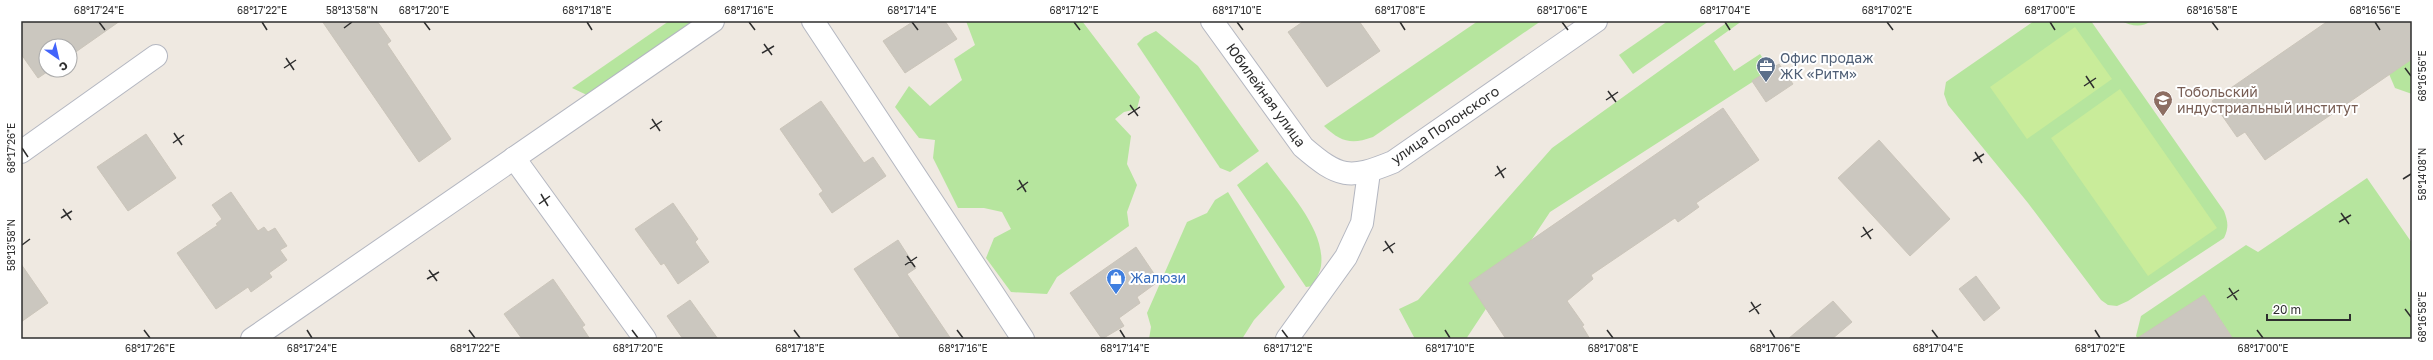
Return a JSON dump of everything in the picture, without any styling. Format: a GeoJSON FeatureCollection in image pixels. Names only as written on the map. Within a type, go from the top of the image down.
{"type":"FeatureCollection","features":[{"type":"Feature","properties":{"kind":"street"},"geometry":{"type":"LineString","coordinates":[[252,339],[713,21]]}},
{"type":"Feature","properties":{"kind":"street"},"geometry":{"type":"LineString","coordinates":[[813,21],[1023,339]]}},
{"type":"Feature","properties":{"kind":"street","name":"Юбилейная улица"},"geometry":{"type":"LineString","coordinates":[[1212,21],[1303,147],[1321,163],[1342,174],[1369,172]]}},
{"type":"Feature","properties":{"kind":"street","name":"улица Полонского"},"geometry":{"type":"LineString","coordinates":[[1369,172],[1393,162],[1596,21]]}},
{"type":"Feature","properties":{"kind":"street"},"geometry":{"type":"LineString","coordinates":[[21,152],[156,56]]}},
{"type":"Feature","properties":{"kind":"street"},"geometry":{"type":"LineString","coordinates":[[514,158],[645,339]]}},
{"type":"Feature","properties":{"kind":"street"},"geometry":{"type":"LineString","coordinates":[[1287,339],[1346,257],[1362,223],[1369,172]]}},
{"type":"Feature","properties":{"kind":"green space"},"geometry":{"type":"Polygon","coordinates":[[[669,21],[696,21],[587,95],[572,88],[669,21]]]}},
{"type":"Feature","properties":{"kind":"green space"},"geometry":{"type":"Polygon","coordinates":[[[966,21],[1082,21],[1140,97],[1137,109],[1124,112],[1115,119],[1131,136],[1127,164],[1137,185],[1127,212],[1129,226],[1057,277],[1047,294],[1011,292],[986,258],[994,238],[1011,229],[1002,212],[984,208],[958,208],[933,158],[935,140],[919,138],[895,107],[909,86],[930,106],[962,80],[954,59],[975,45],[966,21]]]}},
{"type":"Feature","properties":{"kind":"green space"},"geometry":{"type":"Polygon","coordinates":[[[1478,21],[1541,21],[1373,137],[1358,141],[1341,139],[1324,126],[1478,21]]]}},
{"type":"Feature","properties":{"kind":"green space"},"geometry":{"type":"Polygon","coordinates":[[[1668,21],[1709,21],[1633,74],[1619,55],[1668,21]]]}},
{"type":"Feature","properties":{"kind":"green space"},"geometry":{"type":"Polygon","coordinates":[[[1729,21],[1742,21],[1714,41],[1734,71],[1760,54],[1771,70],[1550,212],[1466,339],[1415,339],[1399,309],[1418,300],[1552,148],[1729,21]]]}},
{"type":"Feature","properties":{"kind":"green space"},"geometry":{"type":"Polygon","coordinates":[[[2034,21],[2091,21],[2224,211],[2227,231],[2224,238],[2128,301],[2117,306],[2108,305],[2101,300],[2028,203],[1948,105],[1944,94],[1946,82],[2034,21]]]}},
{"type":"Feature","properties":{"kind":"green space"},"geometry":{"type":"Polygon","coordinates":[[[2121,21],[2151,21],[2144,25],[2136,26],[2121,21]]]}},
{"type":"Feature","properties":{"kind":"green space"},"geometry":{"type":"Polygon","coordinates":[[[2075,27],[2112,79],[2027,139],[1990,87],[2075,27]]]}},
{"type":"Feature","properties":{"kind":"green space"},"geometry":{"type":"Polygon","coordinates":[[[1156,31],[1198,66],[1259,151],[1230,172],[1220,168],[1137,44],[1144,37],[1156,31]]]}},
{"type":"Feature","properties":{"kind":"green space"},"geometry":{"type":"Polygon","coordinates":[[[2412,59],[2412,94],[2395,88],[2389,74],[2412,59]]]}},
{"type":"Feature","properties":{"kind":"green space"},"geometry":{"type":"Polygon","coordinates":[[[2120,89],[2217,228],[2148,276],[2051,138],[2120,89]]]}},
{"type":"Feature","properties":{"kind":"green space"},"geometry":{"type":"Polygon","coordinates":[[[1267,162],[1303,211],[1317,238],[1321,252],[1321,266],[1313,286],[1306,287],[1237,185],[1267,162]]]}},
{"type":"Feature","properties":{"kind":"green space"},"geometry":{"type":"Polygon","coordinates":[[[2367,178],[2412,243],[2412,339],[2233,339],[2204,295],[2138,339],[2136,336],[2141,316],[2246,245],[2258,252],[2367,178]]]}},
{"type":"Feature","properties":{"kind":"green space"},"geometry":{"type":"Polygon","coordinates":[[[1228,192],[1285,287],[1254,320],[1242,339],[1149,339],[1151,327],[1147,313],[1187,222],[1207,213],[1215,200],[1228,192]]]}},
{"type":"Feature","properties":{"kind":"building"},"geometry":{"type":"Polygon","coordinates":[[[21,21],[120,21],[78,50],[78,38],[38,38],[38,78],[21,54],[21,21]]]}},
{"type":"Feature","properties":{"kind":"building"},"geometry":{"type":"Polygon","coordinates":[[[322,21],[377,21],[391,41],[387,44],[451,139],[419,162],[322,21]]]}},
{"type":"Feature","properties":{"kind":"building"},"geometry":{"type":"Polygon","coordinates":[[[914,21],[945,21],[957,39],[905,73],[883,41],[914,21]]]}},
{"type":"Feature","properties":{"kind":"building"},"geometry":{"type":"Polygon","coordinates":[[[1304,21],[1359,21],[1380,51],[1327,87],[1288,32],[1304,21]]]}},
{"type":"Feature","properties":{"kind":"building"},"geometry":{"type":"Polygon","coordinates":[[[2328,21],[2412,21],[2412,59],[2265,160],[2245,132],[2237,137],[2212,101],[2328,21]]]}},
{"type":"Feature","properties":{"kind":"building"},"geometry":{"type":"Polygon","coordinates":[[[1779,64],[1793,84],[1766,102],[1752,81],[1779,64]]]}},
{"type":"Feature","properties":{"kind":"building"},"geometry":{"type":"Polygon","coordinates":[[[821,101],[864,163],[873,157],[886,176],[832,213],[819,194],[823,191],[780,129],[821,101]]]}},
{"type":"Feature","properties":{"kind":"building"},"geometry":{"type":"Polygon","coordinates":[[[1723,108],[1759,160],[1696,203],[1699,207],[1678,222],[1675,218],[1591,275],[1593,279],[1567,301],[1584,325],[1582,326],[1590,339],[1506,339],[1469,283],[1723,108]]]}},
{"type":"Feature","properties":{"kind":"building"},"geometry":{"type":"Polygon","coordinates":[[[146,134],[176,178],[128,211],[97,167],[146,134]]]}},
{"type":"Feature","properties":{"kind":"building"},"geometry":{"type":"Polygon","coordinates":[[[1879,140],[1950,219],[1910,256],[1838,178],[1879,140]]]}},
{"type":"Feature","properties":{"kind":"building"},"geometry":{"type":"Polygon","coordinates":[[[231,192],[258,231],[264,227],[268,232],[275,228],[287,246],[280,250],[287,260],[269,273],[272,277],[251,292],[248,287],[216,309],[177,253],[218,225],[216,224],[222,219],[212,205],[231,192]]]}},
{"type":"Feature","properties":{"kind":"building"},"geometry":{"type":"Polygon","coordinates":[[[673,203],[698,239],[695,242],[709,262],[678,284],[664,263],[661,265],[635,229],[673,203]]]}},
{"type":"Feature","properties":{"kind":"building"},"geometry":{"type":"Polygon","coordinates":[[[898,240],[916,268],[907,274],[951,339],[901,339],[854,269],[898,240]]]}},
{"type":"Feature","properties":{"kind":"building"},"geometry":{"type":"Polygon","coordinates":[[[1136,247],[1159,281],[1137,297],[1140,303],[1119,318],[1124,326],[1102,339],[1070,293],[1136,247]]]}},
{"type":"Feature","properties":{"kind":"building"},"geometry":{"type":"Polygon","coordinates":[[[21,264],[48,303],[21,322],[21,264]]]}},
{"type":"Feature","properties":{"kind":"building"},"geometry":{"type":"Polygon","coordinates":[[[1976,276],[2000,308],[1984,321],[1959,289],[1976,276]]]}},
{"type":"Feature","properties":{"kind":"building"},"geometry":{"type":"Polygon","coordinates":[[[553,279],[585,325],[582,327],[590,339],[522,339],[504,314],[553,279]]]}},
{"type":"Feature","properties":{"kind":"building"},"geometry":{"type":"Polygon","coordinates":[[[2204,295],[2233,339],[2136,339],[2204,295]]]}},
{"type":"Feature","properties":{"kind":"building"},"geometry":{"type":"Polygon","coordinates":[[[690,300],[718,339],[683,339],[667,316],[690,300]]]}},
{"type":"Feature","properties":{"kind":"building"},"geometry":{"type":"Polygon","coordinates":[[[1833,301],[1852,322],[1832,339],[1788,339],[1833,301]]]}},
{"type":"Feature","properties":{"kind":"place","name":"Офис продаж ЖК «Ритм»"},"geometry":{"type":"Point","coordinates":[1766,83]}},
{"type":"Feature","properties":{"kind":"place","name":"Тобольский индустриальный институт"},"geometry":{"type":"Point","coordinates":[2163,117]}},
{"type":"Feature","properties":{"kind":"place","name":"Жалюзи"},"geometry":{"type":"Point","coordinates":[1116,295]}}]}
